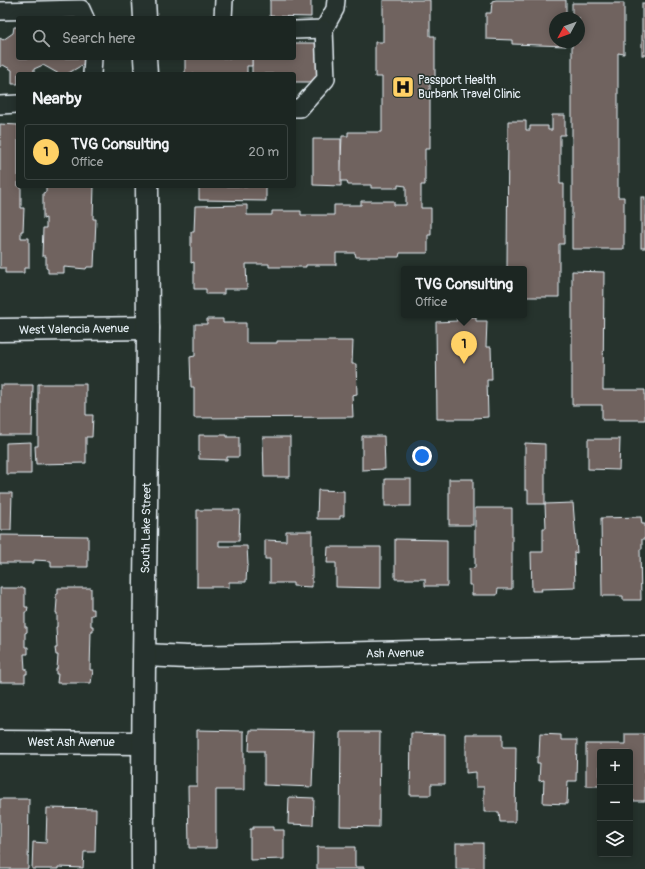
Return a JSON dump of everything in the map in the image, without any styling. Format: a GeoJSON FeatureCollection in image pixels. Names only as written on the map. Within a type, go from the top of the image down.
{"type":"FeatureCollection","features":[{"type":"Feature","properties":{"kind":"street"},"geometry":{"type":"LineString","coordinates":[[144,0],[145,16]]}},
{"type":"Feature","properties":{"kind":"street"},"geometry":{"type":"LineString","coordinates":[[145,60],[146,72]]}},
{"type":"Feature","properties":{"kind":"street","name":"South Lake Street"},"geometry":{"type":"LineString","coordinates":[[143,869],[142,743],[145,655],[148,328],[147,188]]}},
{"type":"Feature","properties":{"kind":"street","name":"West Valencia Avenue"},"geometry":{"type":"LineString","coordinates":[[0,330],[148,328]]}},
{"type":"Feature","properties":{"kind":"street","name":"Ash Avenue"},"geometry":{"type":"LineString","coordinates":[[145,655],[187,657],[645,647]]}},
{"type":"Feature","properties":{"kind":"street","name":"West Ash Avenue"},"geometry":{"type":"LineString","coordinates":[[0,742],[142,743]]}},
{"type":"Feature","properties":{"kind":"lane"},"geometry":{"type":"LineString","coordinates":[[223,16],[224,0]]}},
{"type":"Feature","properties":{"kind":"lane"},"geometry":{"type":"LineString","coordinates":[[296,108],[300,108],[326,79],[324,29],[335,9],[336,0]]}},
{"type":"Feature","properties":{"kind":"lane"},"geometry":{"type":"LineString","coordinates":[[1,7],[62,5],[81,9],[83,16]]}},
{"type":"Feature","properties":{"kind":"lane"},"geometry":{"type":"LineString","coordinates":[[296,30],[324,29]]}},
{"type":"Feature","properties":{"kind":"lane"},"geometry":{"type":"LineString","coordinates":[[92,72],[93,60]]}},
{"type":"Feature","properties":{"kind":"lane"},"geometry":{"type":"LineString","coordinates":[[0,105],[16,104]]}},
{"type":"Feature","properties":{"kind":"building"},"geometry":{"type":"Polygon","coordinates":[[[270,0],[311,0],[311,17],[270,16],[270,0]]]}},
{"type":"Feature","properties":{"kind":"building"},"geometry":{"type":"Polygon","coordinates":[[[383,0],[430,0],[430,36],[435,36],[435,83],[430,83],[430,149],[425,149],[425,185],[421,185],[421,208],[431,208],[431,235],[428,235],[428,253],[400,253],[399,257],[356,257],[355,253],[336,253],[336,265],[306,265],[306,267],[269,267],[269,264],[246,264],[247,289],[224,289],[224,294],[206,294],[206,289],[194,289],[194,262],[191,263],[191,232],[194,232],[195,206],[247,205],[247,215],[272,215],[272,211],[301,211],[301,215],[334,215],[334,205],[361,205],[361,201],[394,201],[394,205],[406,205],[406,186],[398,185],[398,188],[371,188],[371,185],[348,185],[347,181],[340,181],[342,136],[348,136],[348,132],[382,132],[382,77],[375,77],[375,42],[383,42],[383,0]]]}},
{"type":"Feature","properties":{"kind":"building"},"geometry":{"type":"Polygon","coordinates":[[[566,0],[566,12],[549,12],[549,45],[512,44],[512,40],[486,39],[486,13],[491,13],[492,1],[566,0]]]}},
{"type":"Feature","properties":{"kind":"building"},"geometry":{"type":"Polygon","coordinates":[[[572,3],[624,3],[624,54],[618,53],[618,197],[624,197],[624,249],[572,249],[572,48],[585,48],[585,12],[572,12],[572,3]]]}},
{"type":"Feature","properties":{"kind":"building"},"geometry":{"type":"Polygon","coordinates":[[[642,3],[645,3],[645,55],[642,55],[642,3]]]}},
{"type":"Feature","properties":{"kind":"building"},"geometry":{"type":"Polygon","coordinates":[[[14,27],[16,27],[16,60],[84,60],[84,64],[70,72],[55,72],[43,65],[34,69],[34,72],[16,72],[16,84],[12,84],[12,70],[3,65],[0,67],[0,38],[3,40],[13,33],[14,27]]]}},
{"type":"Feature","properties":{"kind":"building"},"geometry":{"type":"Polygon","coordinates":[[[296,43],[317,43],[317,82],[296,82],[296,72],[252,72],[252,60],[296,60],[296,43]]]}},
{"type":"Feature","properties":{"kind":"building"},"geometry":{"type":"Polygon","coordinates":[[[185,60],[252,60],[252,66],[247,66],[247,72],[185,72],[185,60]]]}},
{"type":"Feature","properties":{"kind":"building"},"geometry":{"type":"Polygon","coordinates":[[[552,115],[565,115],[565,135],[560,135],[560,184],[564,184],[564,244],[559,244],[559,297],[527,297],[527,266],[507,266],[508,121],[526,121],[526,130],[530,130],[530,126],[548,126],[548,130],[552,130],[552,115]]]}},
{"type":"Feature","properties":{"kind":"building"},"geometry":{"type":"Polygon","coordinates":[[[0,124],[16,125],[16,188],[21,188],[21,208],[24,208],[23,231],[21,231],[21,238],[29,238],[29,268],[24,268],[24,273],[5,273],[5,268],[0,268],[0,124]]]}},
{"type":"Feature","properties":{"kind":"building"},"geometry":{"type":"Polygon","coordinates":[[[313,139],[341,139],[341,186],[313,185],[313,139]]]}},
{"type":"Feature","properties":{"kind":"building"},"geometry":{"type":"Polygon","coordinates":[[[46,188],[94,188],[93,219],[96,219],[94,267],[87,267],[86,269],[64,267],[64,273],[48,273],[48,269],[46,268],[46,256],[42,256],[43,228],[46,228],[46,218],[43,219],[43,193],[46,192],[46,188]]]}},
{"type":"Feature","properties":{"kind":"building"},"geometry":{"type":"Polygon","coordinates":[[[199,188],[266,188],[266,201],[199,200],[199,188]]]}},
{"type":"Feature","properties":{"kind":"building"},"geometry":{"type":"Polygon","coordinates":[[[641,197],[645,197],[645,248],[641,248],[641,197]]]}},
{"type":"Feature","properties":{"kind":"building"},"geometry":{"type":"Polygon","coordinates":[[[572,271],[604,272],[603,390],[645,390],[645,420],[602,420],[602,405],[572,405],[572,271]]]}},
{"type":"Feature","properties":{"kind":"building"},"geometry":{"type":"Polygon","coordinates":[[[456,318],[476,318],[476,321],[487,321],[486,347],[491,347],[492,380],[487,380],[488,417],[474,419],[437,419],[436,322],[457,321],[456,318]]]}},
{"type":"Feature","properties":{"kind":"building"},"geometry":{"type":"Polygon","coordinates":[[[207,319],[223,319],[223,323],[246,323],[246,343],[277,343],[277,341],[353,341],[352,364],[356,364],[357,394],[352,395],[353,417],[194,418],[194,387],[191,387],[190,357],[195,356],[195,324],[207,324],[207,319]]]}},
{"type":"Feature","properties":{"kind":"building"},"geometry":{"type":"Polygon","coordinates":[[[38,384],[86,384],[86,415],[93,415],[92,437],[86,437],[86,463],[36,464],[35,446],[38,446],[38,384]]]}},
{"type":"Feature","properties":{"kind":"building"},"geometry":{"type":"Polygon","coordinates":[[[0,385],[33,385],[32,435],[0,435],[0,385]]]}},
{"type":"Feature","properties":{"kind":"building"},"geometry":{"type":"Polygon","coordinates":[[[199,435],[227,435],[227,437],[239,437],[239,457],[227,457],[227,460],[199,459],[199,435]]]}},
{"type":"Feature","properties":{"kind":"building"},"geometry":{"type":"Polygon","coordinates":[[[362,436],[384,436],[385,469],[362,470],[362,436]]]}},
{"type":"Feature","properties":{"kind":"building"},"geometry":{"type":"Polygon","coordinates":[[[263,437],[290,437],[290,477],[264,477],[263,437]]]}},
{"type":"Feature","properties":{"kind":"building"},"geometry":{"type":"Polygon","coordinates":[[[588,439],[620,439],[619,470],[588,469],[588,439]]]}},
{"type":"Feature","properties":{"kind":"building"},"geometry":{"type":"Polygon","coordinates":[[[31,442],[31,474],[6,474],[6,443],[31,442]]]}},
{"type":"Feature","properties":{"kind":"building"},"geometry":{"type":"Polygon","coordinates":[[[525,443],[545,444],[545,504],[528,504],[528,490],[525,490],[525,443]]]}},
{"type":"Feature","properties":{"kind":"building"},"geometry":{"type":"Polygon","coordinates":[[[385,479],[411,479],[411,506],[385,506],[385,479]]]}},
{"type":"Feature","properties":{"kind":"building"},"geometry":{"type":"Polygon","coordinates":[[[449,479],[473,479],[473,525],[449,525],[449,479]]]}},
{"type":"Feature","properties":{"kind":"building"},"geometry":{"type":"Polygon","coordinates":[[[318,490],[344,491],[344,516],[340,516],[340,519],[317,519],[318,490]]]}},
{"type":"Feature","properties":{"kind":"building"},"geometry":{"type":"Polygon","coordinates":[[[0,493],[12,493],[11,530],[0,530],[0,493]]]}},
{"type":"Feature","properties":{"kind":"building"},"geometry":{"type":"Polygon","coordinates":[[[573,503],[577,553],[574,552],[575,588],[541,589],[542,591],[532,591],[531,552],[543,552],[543,528],[546,528],[545,504],[573,503]]]}},
{"type":"Feature","properties":{"kind":"building"},"geometry":{"type":"Polygon","coordinates":[[[475,508],[512,508],[512,589],[498,589],[497,595],[472,595],[472,585],[469,585],[469,569],[475,568],[475,508]]]}},
{"type":"Feature","properties":{"kind":"building"},"geometry":{"type":"Polygon","coordinates":[[[197,510],[240,510],[239,541],[219,541],[219,546],[247,546],[248,565],[246,582],[229,582],[229,587],[197,587],[197,510]]]}},
{"type":"Feature","properties":{"kind":"building"},"geometry":{"type":"Polygon","coordinates":[[[641,517],[642,524],[645,524],[645,539],[642,539],[642,549],[640,549],[641,600],[623,600],[623,596],[602,596],[601,518],[641,517]]]}},
{"type":"Feature","properties":{"kind":"building"},"geometry":{"type":"Polygon","coordinates":[[[286,531],[312,531],[312,587],[293,586],[293,583],[270,583],[270,559],[265,559],[265,540],[286,541],[286,531]]]}},
{"type":"Feature","properties":{"kind":"building"},"geometry":{"type":"Polygon","coordinates":[[[0,535],[88,536],[88,567],[51,567],[51,561],[34,560],[34,563],[0,563],[0,535]]]}},
{"type":"Feature","properties":{"kind":"building"},"geometry":{"type":"Polygon","coordinates":[[[395,539],[447,540],[447,586],[425,586],[425,579],[395,579],[395,539]]]}},
{"type":"Feature","properties":{"kind":"building"},"geometry":{"type":"Polygon","coordinates":[[[328,547],[381,547],[381,588],[336,587],[336,563],[327,563],[328,547]]]}},
{"type":"Feature","properties":{"kind":"building"},"geometry":{"type":"Polygon","coordinates":[[[0,588],[25,588],[25,607],[28,607],[27,612],[25,612],[25,627],[27,627],[27,632],[25,633],[25,647],[28,647],[28,654],[24,654],[25,669],[27,669],[27,674],[25,674],[25,682],[0,682],[0,588]]]}},
{"type":"Feature","properties":{"kind":"building"},"geometry":{"type":"Polygon","coordinates":[[[58,588],[91,588],[91,609],[94,609],[94,615],[91,615],[91,626],[93,626],[93,631],[91,631],[90,670],[93,670],[91,683],[57,683],[58,674],[56,674],[56,669],[58,655],[56,655],[55,648],[57,648],[56,594],[58,594],[58,588]]]}},
{"type":"Feature","properties":{"kind":"building"},"geometry":{"type":"Polygon","coordinates":[[[197,730],[244,731],[244,790],[216,790],[216,848],[189,848],[188,786],[197,786],[197,730]]]}},
{"type":"Feature","properties":{"kind":"building"},"geometry":{"type":"Polygon","coordinates":[[[250,730],[314,731],[312,787],[264,785],[264,751],[249,751],[250,730]]]}},
{"type":"Feature","properties":{"kind":"building"},"geometry":{"type":"Polygon","coordinates":[[[341,732],[380,732],[379,827],[340,826],[341,732]]]}},
{"type":"Feature","properties":{"kind":"building"},"geometry":{"type":"Polygon","coordinates":[[[411,733],[445,734],[445,784],[431,784],[431,795],[410,795],[411,733]]]}},
{"type":"Feature","properties":{"kind":"building"},"geometry":{"type":"Polygon","coordinates":[[[466,734],[503,734],[503,747],[516,747],[515,822],[500,822],[499,812],[484,812],[484,787],[476,787],[476,772],[466,773],[466,734]]]}},
{"type":"Feature","properties":{"kind":"building"},"geometry":{"type":"Polygon","coordinates":[[[540,734],[561,735],[561,740],[577,740],[576,781],[568,781],[567,804],[543,803],[544,780],[539,781],[540,763],[537,763],[537,757],[539,757],[540,734]]]}},
{"type":"Feature","properties":{"kind":"building"},"geometry":{"type":"Polygon","coordinates":[[[625,734],[645,734],[645,801],[633,801],[633,749],[597,749],[597,786],[586,786],[586,744],[625,744],[625,734]]]}},
{"type":"Feature","properties":{"kind":"building"},"geometry":{"type":"Polygon","coordinates":[[[289,797],[314,798],[313,825],[288,824],[289,797]]]}},
{"type":"Feature","properties":{"kind":"building"},"geometry":{"type":"Polygon","coordinates":[[[0,799],[29,799],[28,869],[0,869],[0,799]]]}},
{"type":"Feature","properties":{"kind":"building"},"geometry":{"type":"Polygon","coordinates":[[[47,808],[96,809],[95,852],[84,852],[83,868],[58,867],[58,869],[32,869],[33,842],[46,843],[47,808]]]}},
{"type":"Feature","properties":{"kind":"building"},"geometry":{"type":"Polygon","coordinates":[[[253,827],[273,827],[273,830],[284,830],[284,859],[250,860],[250,829],[253,829],[253,827]]]}},
{"type":"Feature","properties":{"kind":"building"},"geometry":{"type":"Polygon","coordinates":[[[456,843],[483,843],[483,869],[456,869],[456,843]]]}},
{"type":"Feature","properties":{"kind":"building"},"geometry":{"type":"Polygon","coordinates":[[[317,847],[355,847],[355,867],[364,867],[364,869],[317,869],[317,847]]]}},
{"type":"Feature","properties":{"kind":"place","name":"Passport Health Burbank Travel Clinic"},"geometry":{"type":"Point","coordinates":[403,87]}},
{"type":"Feature","properties":{"kind":"place","name":"TVG Consulting"},"geometry":{"type":"Point","coordinates":[464,364]}}]}
